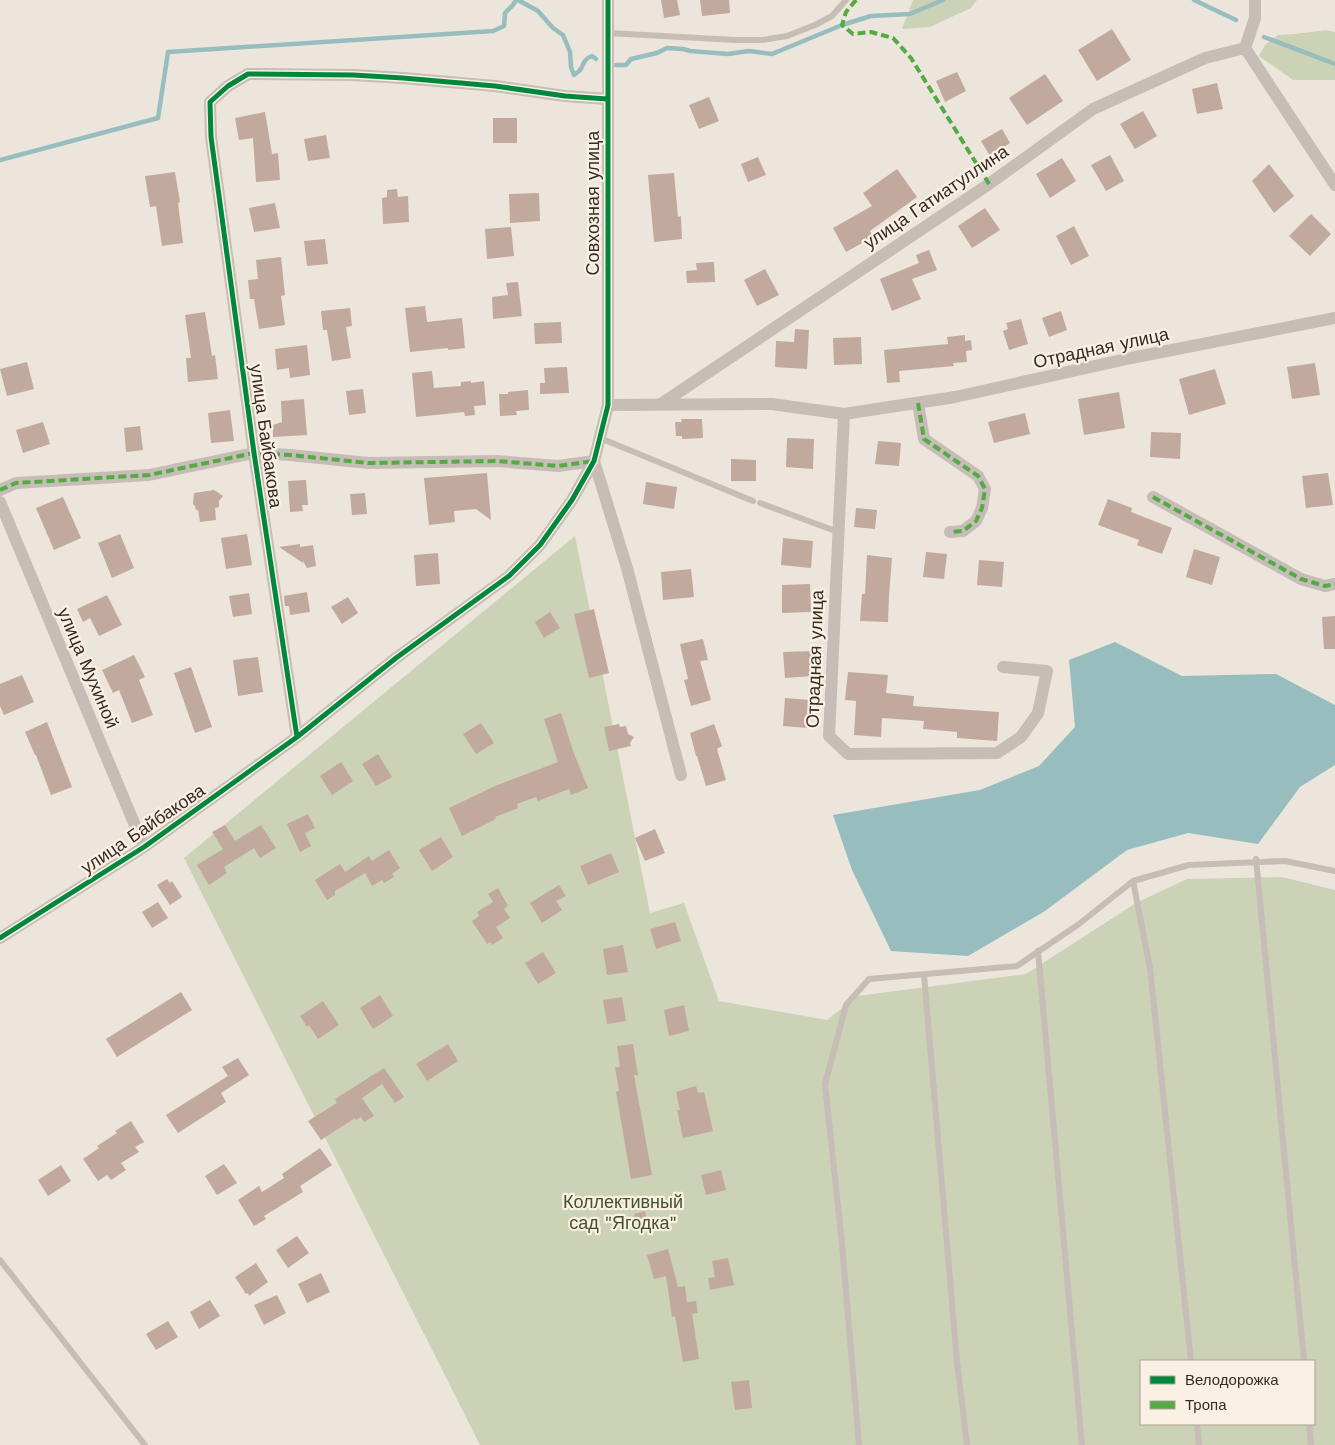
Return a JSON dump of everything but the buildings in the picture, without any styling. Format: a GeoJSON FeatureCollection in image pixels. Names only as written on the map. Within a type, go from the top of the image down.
{"type":"FeatureCollection","features":[{"type":"Feature","properties":{"kind":"street","name":"Совхозная улица"},"geometry":{"type":"LineString","coordinates":[[608,0],[608,405]]}},
{"type":"Feature","properties":{"kind":"street"},"geometry":{"type":"LineString","coordinates":[[1256,0],[1255,18],[1245,48],[1335,185]]}},
{"type":"Feature","properties":{"kind":"street","name":"улица Гатиатуллина"},"geometry":{"type":"LineString","coordinates":[[661,404],[989,184],[1093,108],[1205,58],[1245,48]]}},
{"type":"Feature","properties":{"kind":"street","name":"улица Байбакова"},"geometry":{"type":"LineString","coordinates":[[297,737],[254,454],[212,137],[210,102],[228,86],[248,74],[353,75],[403,78],[607,99]]}},
{"type":"Feature","properties":{"kind":"street","name":"Отрадная улица"},"geometry":{"type":"LineString","coordinates":[[608,405],[772,404],[844,414],[955,397],[1131,358],[1335,318]]}},
{"type":"Feature","properties":{"kind":"street"},"geometry":{"type":"LineString","coordinates":[[918,403],[924,439],[978,476],[985,489],[982,508],[976,521],[963,531],[950,532]]}},
{"type":"Feature","properties":{"kind":"street","name":"улица Байбакова"},"geometry":{"type":"LineString","coordinates":[[0,938],[144,847],[297,737],[396,658],[510,576],[540,545],[572,500],[594,461],[608,405]]}},
{"type":"Feature","properties":{"kind":"street","name":"Отрадная улица"},"geometry":{"type":"LineString","coordinates":[[844,414],[829,736],[848,754],[997,753],[1020,737],[1038,712],[1047,671],[1003,667]]}},
{"type":"Feature","properties":{"kind":"street"},"geometry":{"type":"LineString","coordinates":[[0,490],[16,483],[149,475],[254,454],[290,455],[368,462],[497,461],[558,466],[594,461],[627,568],[680,775]]}},
{"type":"Feature","properties":{"kind":"street"},"geometry":{"type":"LineString","coordinates":[[1153,497],[1301,579],[1325,586],[1335,584]]}},
{"type":"Feature","properties":{"kind":"street","name":"улица Мухиной"},"geometry":{"type":"LineString","coordinates":[[0,502],[144,847]]}},
{"type":"Feature","properties":{"kind":"lane"},"geometry":{"type":"LineString","coordinates":[[608,33],[762,40],[787,36],[815,25],[832,16],[846,0]]}},
{"type":"Feature","properties":{"kind":"lane"},"geometry":{"type":"LineString","coordinates":[[600,438],[757,502],[838,532]]}},
{"type":"Feature","properties":{"kind":"lane"},"geometry":{"type":"LineString","coordinates":[[1257,860],[1304,1360]]}},
{"type":"Feature","properties":{"kind":"lane"},"geometry":{"type":"LineString","coordinates":[[859,1445],[842,1244],[825,1084],[846,1005],[869,979],[1017,966],[1079,924],[1133,881],[1189,865],[1285,860],[1335,871]]}},
{"type":"Feature","properties":{"kind":"lane"},"geometry":{"type":"LineString","coordinates":[[1133,881],[1150,968],[1191,1360]]}},
{"type":"Feature","properties":{"kind":"lane"},"geometry":{"type":"LineString","coordinates":[[1038,951],[1082,1445]]}},
{"type":"Feature","properties":{"kind":"lane"},"geometry":{"type":"LineString","coordinates":[[924,975],[957,1361],[967,1445]]}},
{"type":"Feature","properties":{"kind":"lane"},"geometry":{"type":"LineString","coordinates":[[0,1260],[145,1445]]}},
{"type":"Feature","properties":{"kind":"lane"},"geometry":{"type":"LineString","coordinates":[[1197,1425],[1199,1445]]}},
{"type":"Feature","properties":{"kind":"lane"},"geometry":{"type":"LineString","coordinates":[[1310,1425],[1311,1445]]}},
{"type":"Feature","properties":{"kind":"green space"},"geometry":{"type":"Polygon","coordinates":[[[913,0],[977,0],[971,8],[930,27],[902,29],[913,0]]]}},
{"type":"Feature","properties":{"kind":"green space"},"geometry":{"type":"Polygon","coordinates":[[[1326,30],[1335,32],[1335,80],[1293,80],[1259,56],[1265,45],[1278,35],[1326,30]]]}},
{"type":"Feature","properties":{"kind":"green space","name":"Коллективный сад \"Ягодка\""},"geometry":{"type":"Polygon","coordinates":[[[575,536],[650,913],[684,903],[719,1001],[827,1020],[857,996],[1026,974],[1136,903],[1187,879],[1282,877],[1335,890],[1335,1445],[480,1445],[184,858],[575,536]]]}},
{"type":"Feature","properties":{"kind":"water"},"geometry":{"type":"Polygon","coordinates":[[[1115,642],[1182,676],[1276,674],[1335,705],[1335,765],[1300,787],[1258,844],[1188,833],[1127,850],[1045,911],[968,956],[891,951],[852,870],[833,815],[980,790],[1039,766],[1075,727],[1069,660],[1115,642]]]}},
{"type":"Feature","properties":{"kind":"waterway"},"geometry":{"type":"LineString","coordinates":[[0,160],[158,118],[168,52],[493,31],[504,26],[505,13],[516,0]]}},
{"type":"Feature","properties":{"kind":"waterway"},"geometry":{"type":"LineString","coordinates":[[518,0],[538,11],[553,28],[563,35],[570,52],[571,67],[574,75],[580,71],[587,59],[592,56],[596,59]]}},
{"type":"Feature","properties":{"kind":"waterway"},"geometry":{"type":"LineString","coordinates":[[616,65],[626,65],[631,59],[657,53],[667,48],[728,54],[749,51],[772,54],[842,25],[871,16],[910,14],[943,0]]}},
{"type":"Feature","properties":{"kind":"waterway"},"geometry":{"type":"LineString","coordinates":[[1194,0],[1236,20]]}},
{"type":"Feature","properties":{"kind":"waterway"},"geometry":{"type":"LineString","coordinates":[[1264,37],[1335,64]]}},
{"type":"Feature","properties":{"kind":"marked path"},"geometry":{"type":"LineString","coordinates":[[856,0],[846,12],[842,25],[853,34],[871,32],[893,38],[911,58],[989,184]]}},
{"type":"Feature","properties":{"kind":"marked path"},"geometry":{"type":"LineString","coordinates":[[918,403],[924,439],[978,476],[985,489],[982,508],[976,521],[963,531],[950,532]]}},
{"type":"Feature","properties":{"kind":"marked path"},"geometry":{"type":"LineString","coordinates":[[0,490],[16,483],[149,475],[254,453],[368,463],[497,461],[558,466],[594,461]]}},
{"type":"Feature","properties":{"kind":"marked path"},"geometry":{"type":"LineString","coordinates":[[1153,497],[1301,579],[1325,586],[1335,584]]}},
{"type":"Feature","properties":{"kind":"cycle path"},"geometry":{"type":"LineString","coordinates":[[0,938],[144,847],[297,737],[396,658],[509,576],[540,545],[572,500],[594,461],[608,405],[608,0]]}},
{"type":"Feature","properties":{"kind":"cycle path"},"geometry":{"type":"LineString","coordinates":[[297,737],[254,453],[211,137],[210,102],[228,86],[248,74],[353,75],[403,78],[607,99]]}}]}
